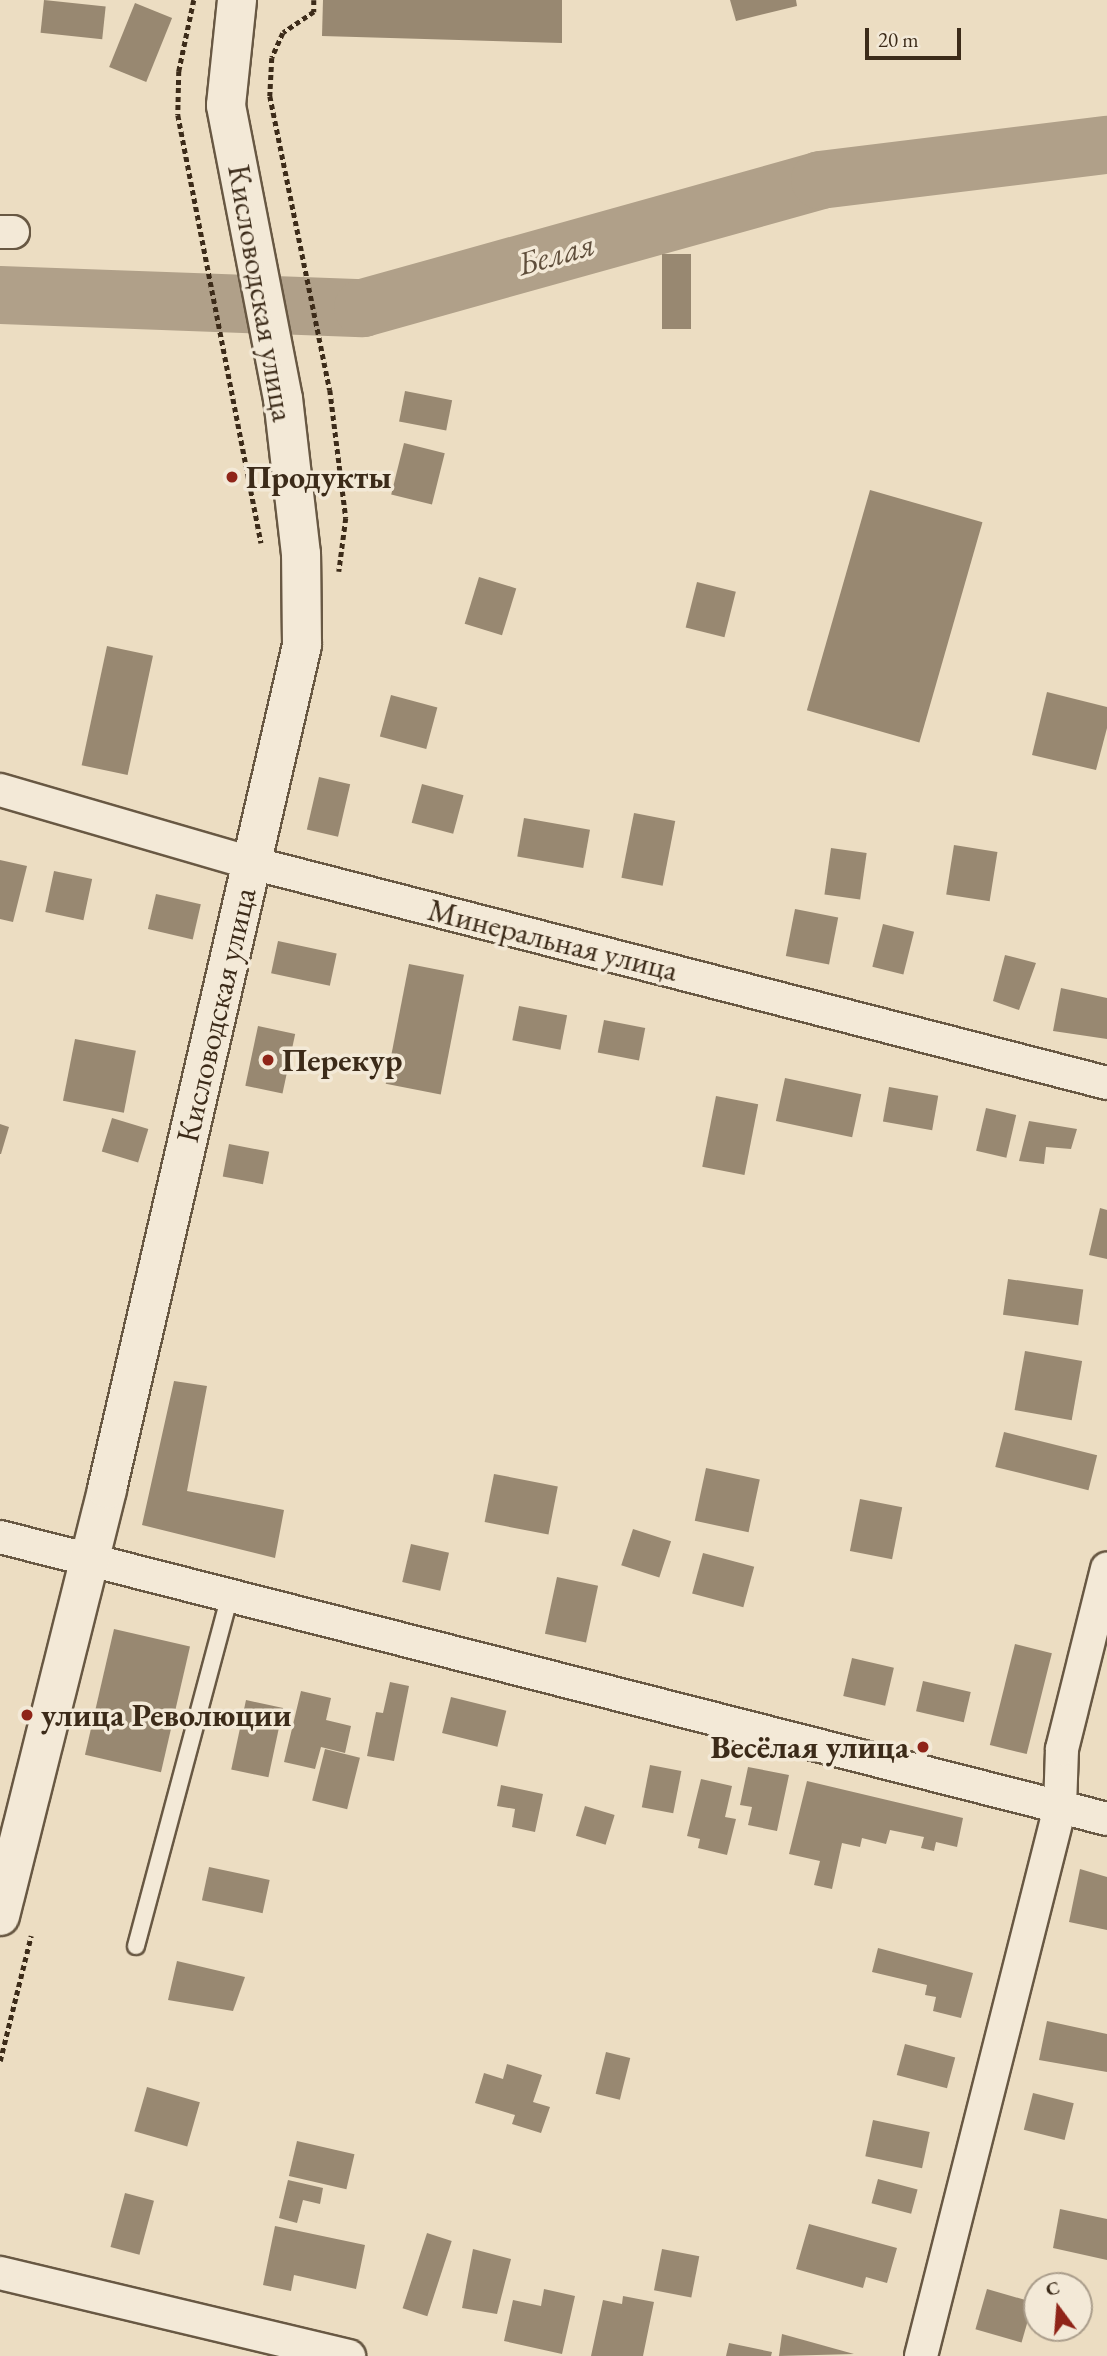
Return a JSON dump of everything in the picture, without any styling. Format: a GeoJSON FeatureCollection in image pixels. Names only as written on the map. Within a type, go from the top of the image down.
{"type":"FeatureCollection","features":[{"type":"Feature","properties":{"kind":"main road","name":"Кисловодская улица"},"geometry":{"type":"LineString","coordinates":[[0,1916],[89,1559],[302,645],[301,554],[283,400],[226,105],[237,0]]}},
{"type":"Feature","properties":{"kind":"street","name":"Минеральная улица"},"geometry":{"type":"LineString","coordinates":[[0,790],[252,863],[1107,1083]]}},
{"type":"Feature","properties":{"kind":"street"},"geometry":{"type":"LineString","coordinates":[[0,1537],[1107,1819]]}},
{"type":"Feature","properties":{"kind":"street"},"geometry":{"type":"LineString","coordinates":[[921,2356],[1060,1807],[1062,1749],[1107,1569]]}},
{"type":"Feature","properties":{"kind":"street"},"geometry":{"type":"LineString","coordinates":[[0,2273],[349,2356]]}},
{"type":"Feature","properties":{"kind":"lane"},"geometry":{"type":"LineString","coordinates":[[136,1946],[230,1596]]}},
{"type":"Feature","properties":{"kind":"path"},"geometry":{"type":"LineString","coordinates":[[194,0],[179,71],[178,115],[264,558]]}},
{"type":"Feature","properties":{"kind":"path"},"geometry":{"type":"LineString","coordinates":[[314,0],[314,12],[283,33],[272,58],[270,96],[330,390]]}},
{"type":"Feature","properties":{"kind":"building"},"geometry":{"type":"Polygon","coordinates":[[[44,0],[106,6],[102,39],[41,33],[44,0]]]}},
{"type":"Feature","properties":{"kind":"building"},"geometry":{"type":"Polygon","coordinates":[[[323,0],[562,0],[562,43],[322,36],[323,0]]]}},
{"type":"Feature","properties":{"kind":"building"},"geometry":{"type":"Polygon","coordinates":[[[730,0],[796,0],[797,6],[736,21],[730,0]]]}},
{"type":"Feature","properties":{"kind":"building"},"geometry":{"type":"Polygon","coordinates":[[[135,3],[172,18],[146,82],[109,67],[135,3]]]}},
{"type":"Feature","properties":{"kind":"building"},"geometry":{"type":"Polygon","coordinates":[[[662,254],[691,254],[691,329],[662,329],[662,254]]]}},
{"type":"Feature","properties":{"kind":"building"},"geometry":{"type":"Polygon","coordinates":[[[405,391],[452,400],[446,431],[399,421],[405,391]]]}},
{"type":"Feature","properties":{"kind":"building"},"geometry":{"type":"Polygon","coordinates":[[[404,443],[445,453],[432,505],[391,494],[404,443]]]}},
{"type":"Feature","properties":{"kind":"building"},"geometry":{"type":"Polygon","coordinates":[[[870,490],[982,522],[919,742],[807,710],[870,490]]]}},
{"type":"Feature","properties":{"kind":"building"},"geometry":{"type":"Polygon","coordinates":[[[479,577],[516,588],[502,635],[465,624],[479,577]]]}},
{"type":"Feature","properties":{"kind":"building"},"geometry":{"type":"Polygon","coordinates":[[[697,582],[736,592],[724,637],[686,628],[697,582]]]}},
{"type":"Feature","properties":{"kind":"building"},"geometry":{"type":"Polygon","coordinates":[[[107,646],[153,656],[128,775],[82,765],[107,646]]]}},
{"type":"Feature","properties":{"kind":"building"},"geometry":{"type":"Polygon","coordinates":[[[1047,692],[1107,707],[1107,728],[1096,770],[1032,755],[1047,692]]]}},
{"type":"Feature","properties":{"kind":"building"},"geometry":{"type":"Polygon","coordinates":[[[391,695],[437,707],[426,749],[380,737],[391,695]]]}},
{"type":"Feature","properties":{"kind":"building"},"geometry":{"type":"Polygon","coordinates":[[[319,777],[350,784],[338,837],[307,830],[319,777]]]}},
{"type":"Feature","properties":{"kind":"building"},"geometry":{"type":"Polygon","coordinates":[[[422,784],[464,795],[453,834],[412,823],[422,784]]]}},
{"type":"Feature","properties":{"kind":"building"},"geometry":{"type":"Polygon","coordinates":[[[634,813],[675,821],[663,886],[621,878],[634,813]]]}},
{"type":"Feature","properties":{"kind":"building"},"geometry":{"type":"Polygon","coordinates":[[[524,818],[590,830],[583,868],[517,856],[524,818]]]}},
{"type":"Feature","properties":{"kind":"building"},"geometry":{"type":"Polygon","coordinates":[[[954,845],[997,852],[990,901],[946,894],[954,845]]]}},
{"type":"Feature","properties":{"kind":"building"},"geometry":{"type":"Polygon","coordinates":[[[831,848],[867,853],[860,900],[824,895],[831,848]]]}},
{"type":"Feature","properties":{"kind":"building"},"geometry":{"type":"Polygon","coordinates":[[[0,860],[27,866],[13,922],[0,919],[0,860]]]}},
{"type":"Feature","properties":{"kind":"building"},"geometry":{"type":"Polygon","coordinates":[[[54,871],[92,879],[83,920],[45,912],[54,871]]]}},
{"type":"Feature","properties":{"kind":"building"},"geometry":{"type":"Polygon","coordinates":[[[156,894],[201,904],[193,939],[148,929],[156,894]]]}},
{"type":"Feature","properties":{"kind":"building"},"geometry":{"type":"Polygon","coordinates":[[[795,909],[838,917],[829,965],[786,956],[795,909]]]}},
{"type":"Feature","properties":{"kind":"building"},"geometry":{"type":"Polygon","coordinates":[[[883,924],[914,932],[903,974],[872,967],[883,924]]]}},
{"type":"Feature","properties":{"kind":"building"},"geometry":{"type":"Polygon","coordinates":[[[278,941],[337,953],[330,986],[271,973],[278,941]]]}},
{"type":"Feature","properties":{"kind":"building"},"geometry":{"type":"Polygon","coordinates":[[[1005,955],[1036,963],[1019,1010],[993,1001],[1005,955]]]}},
{"type":"Feature","properties":{"kind":"building"},"geometry":{"type":"Polygon","coordinates":[[[409,964],[464,975],[441,1094],[386,1084],[409,964]]]}},
{"type":"Feature","properties":{"kind":"building"},"geometry":{"type":"Polygon","coordinates":[[[1061,988],[1107,998],[1107,1039],[1053,1031],[1061,988]]]}},
{"type":"Feature","properties":{"kind":"building"},"geometry":{"type":"Polygon","coordinates":[[[519,1006],[567,1015],[560,1050],[512,1040],[519,1006]]]}},
{"type":"Feature","properties":{"kind":"building"},"geometry":{"type":"Polygon","coordinates":[[[604,1020],[645,1028],[639,1060],[598,1052],[604,1020]]]}},
{"type":"Feature","properties":{"kind":"building"},"geometry":{"type":"Polygon","coordinates":[[[258,1026],[295,1034],[282,1094],[245,1086],[258,1026]]]}},
{"type":"Feature","properties":{"kind":"building"},"geometry":{"type":"Polygon","coordinates":[[[75,1039],[136,1051],[124,1113],[63,1101],[75,1039]]]}},
{"type":"Feature","properties":{"kind":"building"},"geometry":{"type":"Polygon","coordinates":[[[785,1078],[861,1094],[852,1137],[776,1121],[785,1078]]]}},
{"type":"Feature","properties":{"kind":"building"},"geometry":{"type":"Polygon","coordinates":[[[889,1087],[938,1096],[932,1130],[883,1121],[889,1087]]]}},
{"type":"Feature","properties":{"kind":"building"},"geometry":{"type":"Polygon","coordinates":[[[716,1096],[758,1104],[744,1175],[702,1167],[716,1096]]]}},
{"type":"Feature","properties":{"kind":"building"},"geometry":{"type":"Polygon","coordinates":[[[986,1108],[1016,1115],[1006,1158],[976,1151],[986,1108]]]}},
{"type":"Feature","properties":{"kind":"building"},"geometry":{"type":"Polygon","coordinates":[[[112,1118],[148,1129],[138,1163],[102,1151],[112,1118]]]}},
{"type":"Feature","properties":{"kind":"building"},"geometry":{"type":"Polygon","coordinates":[[[1029,1121],[1077,1129],[1071,1149],[1046,1147],[1044,1164],[1019,1161],[1029,1121]]]}},
{"type":"Feature","properties":{"kind":"building"},"geometry":{"type":"Polygon","coordinates":[[[0,1124],[9,1127],[1,1154],[0,1154],[0,1124]]]}},
{"type":"Feature","properties":{"kind":"building"},"geometry":{"type":"Polygon","coordinates":[[[229,1144],[269,1152],[263,1184],[223,1176],[229,1144]]]}},
{"type":"Feature","properties":{"kind":"building"},"geometry":{"type":"Polygon","coordinates":[[[1100,1208],[1107,1210],[1107,1259],[1089,1255],[1100,1208]]]}},
{"type":"Feature","properties":{"kind":"building"},"geometry":{"type":"Polygon","coordinates":[[[1008,1279],[1083,1290],[1078,1325],[1003,1315],[1008,1279]]]}},
{"type":"Feature","properties":{"kind":"building"},"geometry":{"type":"Polygon","coordinates":[[[1025,1351],[1082,1361],[1072,1420],[1015,1410],[1025,1351]]]}},
{"type":"Feature","properties":{"kind":"building"},"geometry":{"type":"Polygon","coordinates":[[[174,1381],[207,1386],[187,1491],[284,1510],[275,1558],[142,1525],[174,1381]]]}},
{"type":"Feature","properties":{"kind":"building"},"geometry":{"type":"Polygon","coordinates":[[[1004,1432],[1097,1455],[1088,1490],[995,1467],[1004,1432]]]}},
{"type":"Feature","properties":{"kind":"building"},"geometry":{"type":"Polygon","coordinates":[[[706,1468],[760,1479],[749,1532],[695,1521],[706,1468]]]}},
{"type":"Feature","properties":{"kind":"building"},"geometry":{"type":"Polygon","coordinates":[[[494,1474],[558,1486],[548,1535],[485,1522],[494,1474]]]}},
{"type":"Feature","properties":{"kind":"building"},"geometry":{"type":"Polygon","coordinates":[[[860,1499],[902,1507],[892,1559],[850,1551],[860,1499]]]}},
{"type":"Feature","properties":{"kind":"building"},"geometry":{"type":"Polygon","coordinates":[[[633,1529],[671,1541],[659,1578],[621,1565],[633,1529]]]}},
{"type":"Feature","properties":{"kind":"building"},"geometry":{"type":"Polygon","coordinates":[[[411,1544],[449,1553],[440,1591],[402,1582],[411,1544]]]}},
{"type":"Feature","properties":{"kind":"building"},"geometry":{"type":"Polygon","coordinates":[[[703,1553],[754,1567],[743,1607],[692,1594],[703,1553]]]}},
{"type":"Feature","properties":{"kind":"building"},"geometry":{"type":"Polygon","coordinates":[[[557,1577],[598,1586],[586,1642],[545,1634],[557,1577]]]}},
{"type":"Feature","properties":{"kind":"building"},"geometry":{"type":"Polygon","coordinates":[[[114,1629],[190,1647],[161,1772],[85,1755],[114,1629]]]}},
{"type":"Feature","properties":{"kind":"building"},"geometry":{"type":"Polygon","coordinates":[[[1015,1644],[1052,1653],[1027,1754],[990,1745],[1015,1644]]]}},
{"type":"Feature","properties":{"kind":"building"},"geometry":{"type":"Polygon","coordinates":[[[852,1658],[894,1668],[885,1706],[843,1696],[852,1658]]]}},
{"type":"Feature","properties":{"kind":"building"},"geometry":{"type":"Polygon","coordinates":[[[923,1681],[971,1692],[964,1722],[916,1711],[923,1681]]]}},
{"type":"Feature","properties":{"kind":"building"},"geometry":{"type":"Polygon","coordinates":[[[390,1682],[409,1686],[394,1761],[367,1756],[376,1712],[383,1713],[390,1682]]]}},
{"type":"Feature","properties":{"kind":"building"},"geometry":{"type":"Polygon","coordinates":[[[301,1691],[331,1698],[326,1720],[351,1726],[345,1753],[321,1747],[315,1769],[284,1762],[301,1691]]]}},
{"type":"Feature","properties":{"kind":"building"},"geometry":{"type":"Polygon","coordinates":[[[451,1697],[506,1711],[497,1747],[442,1733],[451,1697]]]}},
{"type":"Feature","properties":{"kind":"building"},"geometry":{"type":"Polygon","coordinates":[[[246,1700],[283,1708],[268,1777],[231,1769],[246,1700]]]}},
{"type":"Feature","properties":{"kind":"building"},"geometry":{"type":"Polygon","coordinates":[[[325,1749],[360,1758],[347,1809],[312,1800],[325,1749]]]}},
{"type":"Feature","properties":{"kind":"building"},"geometry":{"type":"Polygon","coordinates":[[[650,1765],[681,1771],[673,1813],[642,1807],[650,1765]]]}},
{"type":"Feature","properties":{"kind":"building"},"geometry":{"type":"Polygon","coordinates":[[[748,1767],[789,1775],[777,1831],[748,1825],[752,1807],[740,1805],[748,1767]]]}},
{"type":"Feature","properties":{"kind":"building"},"geometry":{"type":"Polygon","coordinates":[[[701,1779],[732,1786],[725,1817],[736,1819],[727,1855],[698,1848],[700,1839],[687,1836],[701,1779]]]}},
{"type":"Feature","properties":{"kind":"building"},"geometry":{"type":"Polygon","coordinates":[[[807,1781],[963,1818],[957,1847],[936,1842],[934,1851],[921,1848],[924,1837],[890,1830],[886,1844],[862,1838],[860,1847],[842,1843],[832,1889],[814,1885],[820,1861],[789,1854],[807,1781]]]}},
{"type":"Feature","properties":{"kind":"building"},"geometry":{"type":"Polygon","coordinates":[[[501,1785],[543,1794],[535,1832],[512,1827],[515,1809],[497,1806],[501,1785]]]}},
{"type":"Feature","properties":{"kind":"building"},"geometry":{"type":"Polygon","coordinates":[[[585,1806],[615,1815],[606,1845],[576,1836],[585,1806]]]}},
{"type":"Feature","properties":{"kind":"building"},"geometry":{"type":"Polygon","coordinates":[[[209,1867],[270,1880],[263,1913],[202,1900],[209,1867]]]}},
{"type":"Feature","properties":{"kind":"building"},"geometry":{"type":"Polygon","coordinates":[[[1080,1869],[1107,1877],[1107,1930],[1069,1922],[1080,1869]]]}},
{"type":"Feature","properties":{"kind":"building"},"geometry":{"type":"Polygon","coordinates":[[[878,1948],[973,1973],[961,2018],[933,2011],[936,1997],[925,1995],[927,1985],[872,1972],[878,1948]]]}},
{"type":"Feature","properties":{"kind":"building"},"geometry":{"type":"Polygon","coordinates":[[[177,1961],[245,1977],[233,2011],[168,2000],[177,1961]]]}},
{"type":"Feature","properties":{"kind":"building"},"geometry":{"type":"Polygon","coordinates":[[[1047,2021],[1107,2034],[1107,2072],[1039,2060],[1047,2021]]]}},
{"type":"Feature","properties":{"kind":"building"},"geometry":{"type":"Polygon","coordinates":[[[905,2044],[955,2057],[947,2088],[897,2075],[905,2044]]]}},
{"type":"Feature","properties":{"kind":"building"},"geometry":{"type":"Polygon","coordinates":[[[606,2052],[630,2058],[620,2100],[596,2094],[606,2052]]]}},
{"type":"Feature","properties":{"kind":"building"},"geometry":{"type":"Polygon","coordinates":[[[507,2064],[542,2075],[533,2102],[550,2107],[541,2133],[512,2124],[515,2115],[475,2103],[484,2073],[503,2079],[507,2064]]]}},
{"type":"Feature","properties":{"kind":"building"},"geometry":{"type":"Polygon","coordinates":[[[147,2087],[200,2102],[187,2146],[134,2131],[147,2087]]]}},
{"type":"Feature","properties":{"kind":"building"},"geometry":{"type":"Polygon","coordinates":[[[1033,2093],[1074,2103],[1065,2140],[1024,2130],[1033,2093]]]}},
{"type":"Feature","properties":{"kind":"building"},"geometry":{"type":"Polygon","coordinates":[[[873,2120],[930,2132],[922,2168],[865,2156],[873,2120]]]}},
{"type":"Feature","properties":{"kind":"building"},"geometry":{"type":"Polygon","coordinates":[[[297,2141],[354,2154],[346,2189],[289,2176],[297,2141]]]}},
{"type":"Feature","properties":{"kind":"building"},"geometry":{"type":"Polygon","coordinates":[[[878,2179],[918,2190],[911,2214],[872,2203],[878,2179]]]}},
{"type":"Feature","properties":{"kind":"building"},"geometry":{"type":"Polygon","coordinates":[[[288,2180],[323,2188],[320,2204],[303,2200],[297,2223],[279,2218],[288,2180]]]}},
{"type":"Feature","properties":{"kind":"building"},"geometry":{"type":"Polygon","coordinates":[[[125,2193],[154,2201],[139,2255],[111,2247],[125,2193]]]}},
{"type":"Feature","properties":{"kind":"building"},"geometry":{"type":"Polygon","coordinates":[[[1060,2209],[1107,2219],[1107,2260],[1053,2248],[1060,2209]]]}},
{"type":"Feature","properties":{"kind":"building"},"geometry":{"type":"Polygon","coordinates":[[[809,2224],[897,2248],[887,2283],[866,2277],[863,2288],[796,2269],[809,2224]]]}},
{"type":"Feature","properties":{"kind":"building"},"geometry":{"type":"Polygon","coordinates":[[[275,2226],[365,2245],[356,2289],[294,2275],[291,2291],[263,2285],[275,2226]]]}},
{"type":"Feature","properties":{"kind":"building"},"geometry":{"type":"Polygon","coordinates":[[[427,2233],[452,2241],[427,2316],[403,2308],[427,2233]]]}},
{"type":"Feature","properties":{"kind":"building"},"geometry":{"type":"Polygon","coordinates":[[[473,2249],[511,2259],[497,2314],[462,2308],[473,2249]]]}},
{"type":"Feature","properties":{"kind":"building"},"geometry":{"type":"Polygon","coordinates":[[[662,2249],[699,2256],[691,2297],[654,2290],[662,2249]]]}},
{"type":"Feature","properties":{"kind":"building"},"geometry":{"type":"Polygon","coordinates":[[[544,2289],[575,2296],[562,2354],[504,2341],[513,2300],[541,2306],[544,2289]]]}},
{"type":"Feature","properties":{"kind":"building"},"geometry":{"type":"Polygon","coordinates":[[[987,2289],[1023,2299],[1022,2343],[975,2329],[987,2289]]]}},
{"type":"Feature","properties":{"kind":"building"},"geometry":{"type":"Polygon","coordinates":[[[623,2296],[654,2302],[643,2356],[591,2356],[603,2300],[622,2304],[623,2296]]]}},
{"type":"Feature","properties":{"kind":"building"},"geometry":{"type":"Polygon","coordinates":[[[782,2334],[854,2354],[779,2356],[782,2334]]]}},
{"type":"Feature","properties":{"kind":"building"},"geometry":{"type":"Polygon","coordinates":[[[729,2343],[772,2352],[771,2356],[726,2356],[729,2343]]]}},
{"type":"Feature","properties":{"kind":"waterway","name":"Белая"},"geometry":{"type":"LineString","coordinates":[[0,295],[363,308],[820,180],[1107,145]]}},
{"type":"Feature","properties":{"kind":"place","name":"Продукты"},"geometry":{"type":"Point","coordinates":[232,477]}},
{"type":"Feature","properties":{"kind":"place","name":"Перекур"},"geometry":{"type":"Point","coordinates":[268,1060]}},
{"type":"Feature","properties":{"kind":"place","name":"улица Революции"},"geometry":{"type":"Point","coordinates":[27,1715]}},
{"type":"Feature","properties":{"kind":"place","name":"Весёлая улица"},"geometry":{"type":"Point","coordinates":[923,1747]}}]}
